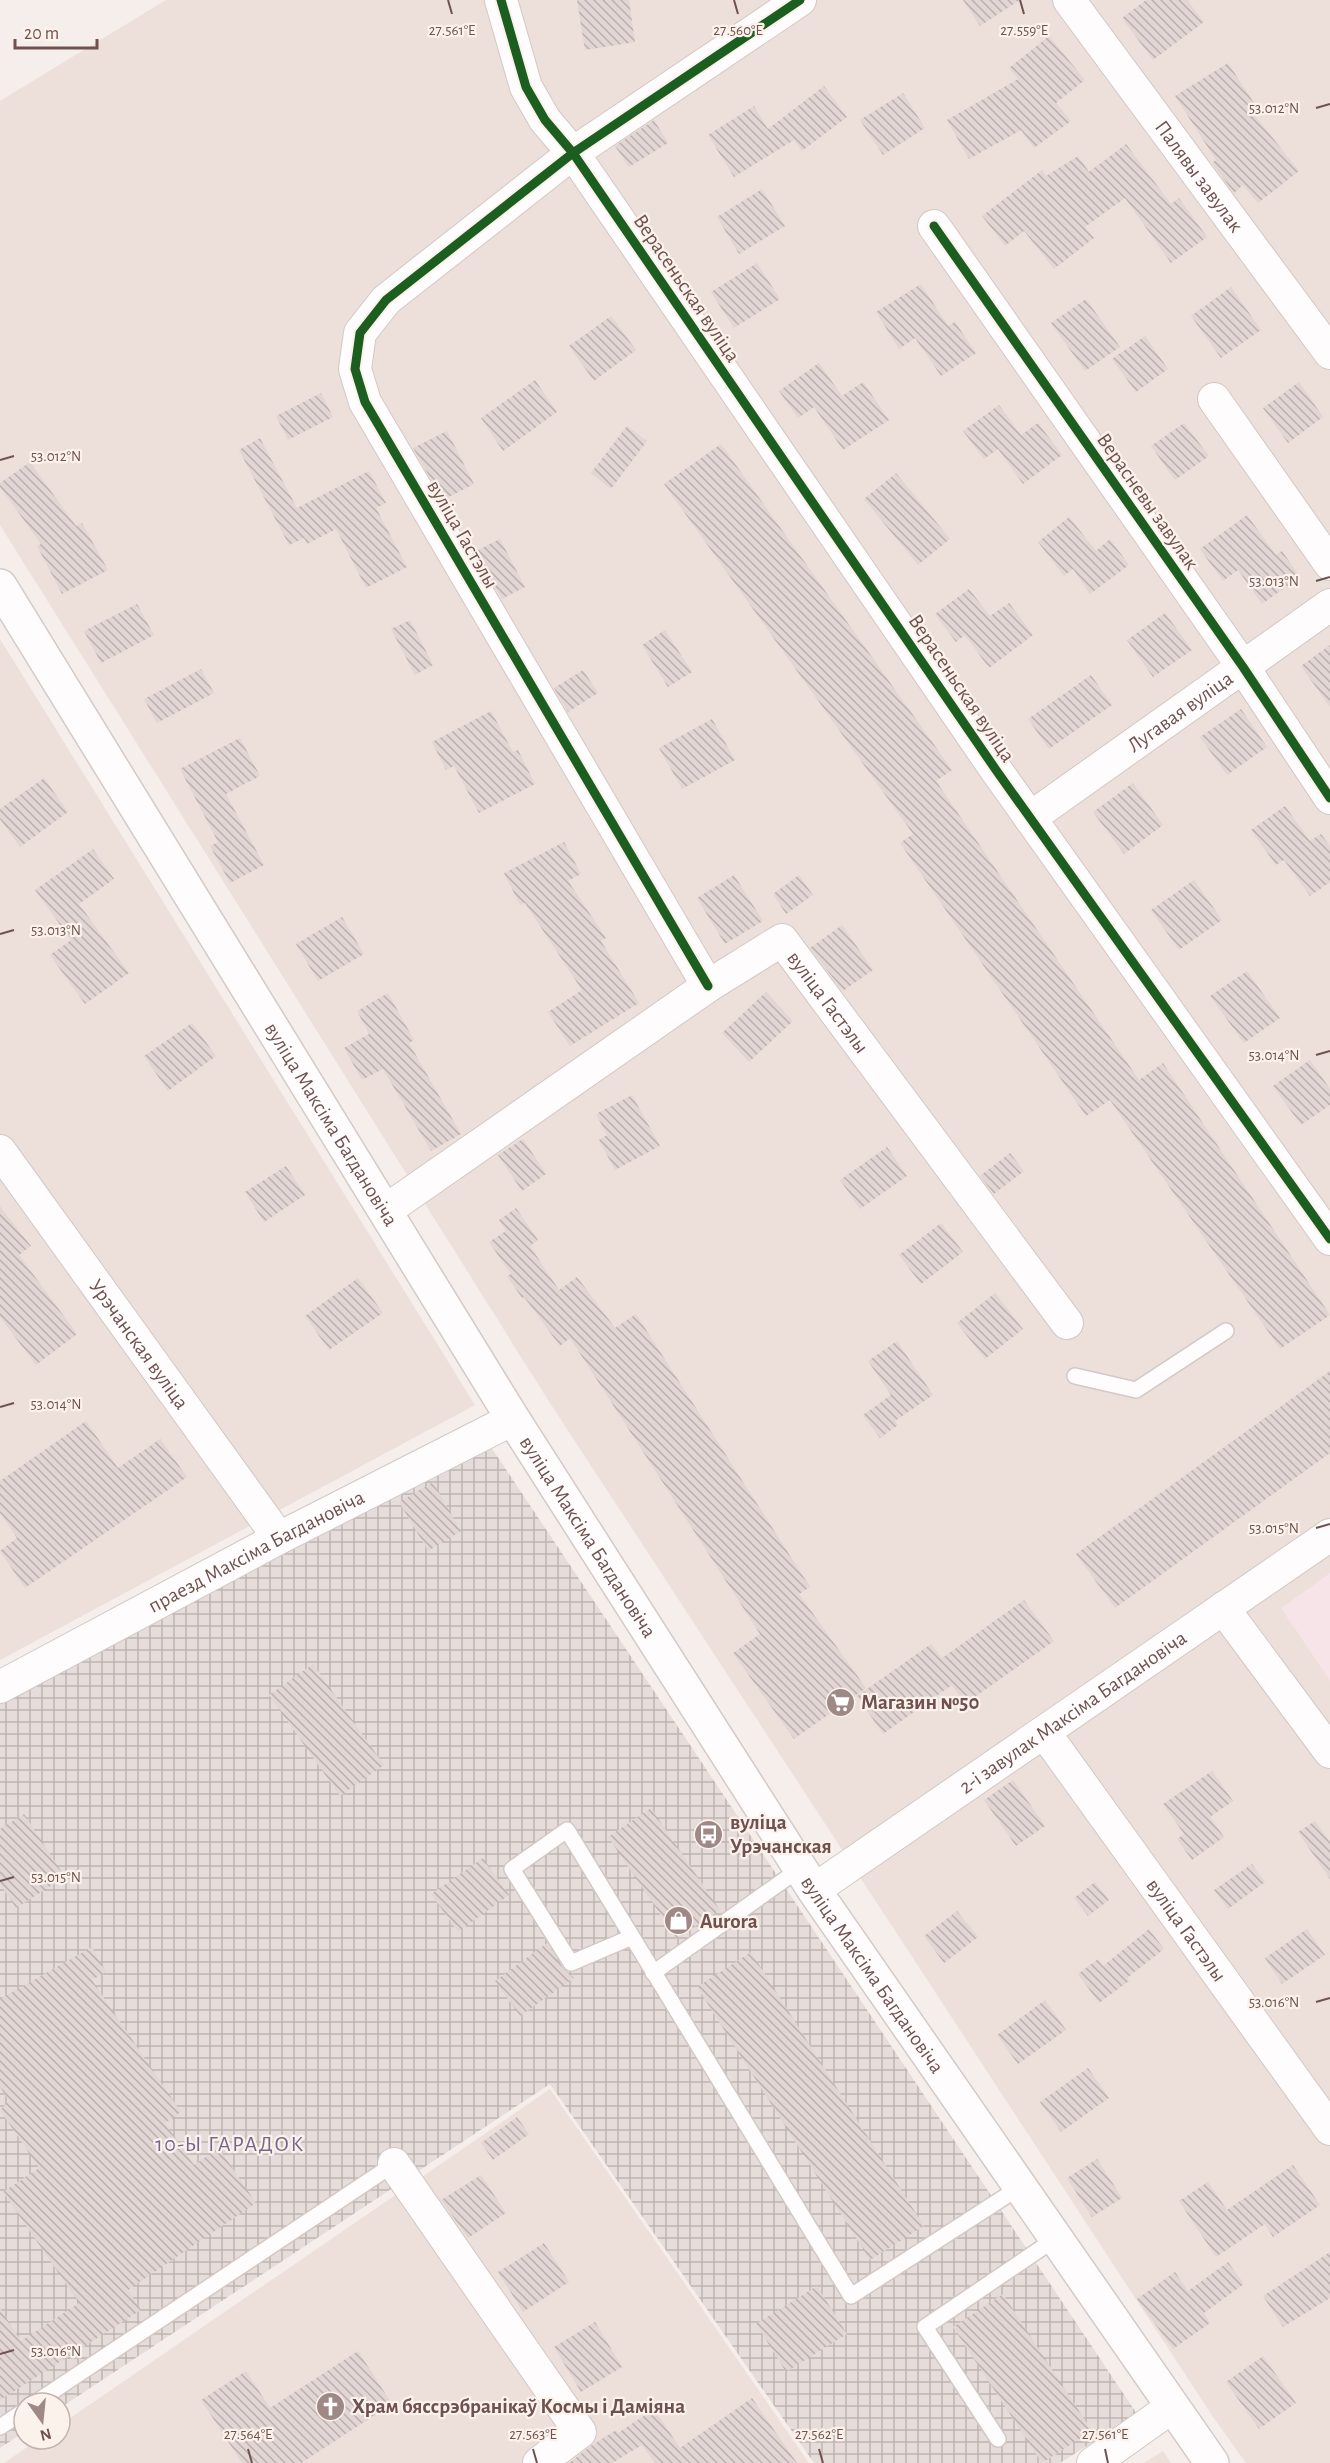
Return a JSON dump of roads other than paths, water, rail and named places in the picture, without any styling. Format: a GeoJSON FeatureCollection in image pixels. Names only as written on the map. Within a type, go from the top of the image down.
{"type":"FeatureCollection","features":[{"type":"Feature","properties":{"kind":"main road","name":"вуліца Максіма Багдановіча"},"geometry":{"type":"LineString","coordinates":[[0,586],[513,1419],[807,1879],[1212,2463]]}},
{"type":"Feature","properties":{"kind":"street","name":"Верасеньская вуліца"},"geometry":{"type":"LineString","coordinates":[[501,0],[526,87],[545,120],[573,153],[1030,818],[1330,1239]]}},
{"type":"Feature","properties":{"kind":"street","name":"вуліца Гастэлы"},"geometry":{"type":"LineString","coordinates":[[800,0],[573,153],[386,300],[360,333],[355,369],[365,402],[708,986],[782,940],[1067,1323]]}},
{"type":"Feature","properties":{"kind":"street","name":"Палявы завулак"},"geometry":{"type":"LineString","coordinates":[[1069,0],[1330,353]]}},
{"type":"Feature","properties":{"kind":"street","name":"Верасневы завулак"},"geometry":{"type":"LineString","coordinates":[[934,226],[1243,667],[1330,798]]}},
{"type":"Feature","properties":{"kind":"street"},"geometry":{"type":"LineString","coordinates":[[1214,399],[1330,564]]}},
{"type":"Feature","properties":{"kind":"street","name":"Лугавая вуліца"},"geometry":{"type":"LineString","coordinates":[[1030,818],[1330,605]]}},
{"type":"Feature","properties":{"kind":"street"},"geometry":{"type":"LineString","coordinates":[[385,1211],[708,986]]}},
{"type":"Feature","properties":{"kind":"street","name":"Урэчанская вуліца"},"geometry":{"type":"LineString","coordinates":[[0,1151],[279,1538]]}},
{"type":"Feature","properties":{"kind":"street","name":"праезд Максіма Багдановіча"},"geometry":{"type":"LineString","coordinates":[[0,1687],[279,1538],[513,1419]]}},
{"type":"Feature","properties":{"kind":"street","name":"2-і завулак Максіма Багдановіча"},"geometry":{"type":"LineString","coordinates":[[807,1879],[1044,1732],[1330,1534]]}},
{"type":"Feature","properties":{"kind":"street"},"geometry":{"type":"LineString","coordinates":[[1223,1608],[1330,1752]]}},
{"type":"Feature","properties":{"kind":"street","name":"вуліца Гастэлы"},"geometry":{"type":"LineString","coordinates":[[1044,1732],[1330,2128]]}},
{"type":"Feature","properties":{"kind":"street"},"geometry":{"type":"LineString","coordinates":[[394,2164],[580,2432],[539,2463]]}},
{"type":"Feature","properties":{"kind":"street"},"geometry":{"type":"LineString","coordinates":[[1093,2463],[1172,2407]]}},
{"type":"Feature","properties":{"kind":"lane"},"geometry":{"type":"LineString","coordinates":[[1075,1376],[1136,1390],[1226,1331]]}},
{"type":"Feature","properties":{"kind":"lane"},"geometry":{"type":"LineString","coordinates":[[632,1937],[571,1962],[512,1869],[567,1830],[851,2296],[1020,2187]]}},
{"type":"Feature","properties":{"kind":"lane"},"geometry":{"type":"LineString","coordinates":[[654,1973],[807,1879]]}},
{"type":"Feature","properties":{"kind":"lane"},"geometry":{"type":"LineString","coordinates":[[53,2391],[394,2164]]}},
{"type":"Feature","properties":{"kind":"lane"},"geometry":{"type":"LineString","coordinates":[[998,2439],[925,2327],[1055,2239]]}},
{"type":"Feature","properties":{"kind":"place","name":"Магазин №50"},"geometry":{"type":"Point","coordinates":[840,1702]}},
{"type":"Feature","properties":{"kind":"place","name":"вуліца Урэчанская"},"geometry":{"type":"Point","coordinates":[709,1834]}},
{"type":"Feature","properties":{"kind":"place","name":"Aurora"},"geometry":{"type":"Point","coordinates":[679,1921]}},
{"type":"Feature","properties":{"kind":"place","name":"Храм бяссрэбранікаў Космы і Даміяна"},"geometry":{"type":"Point","coordinates":[331,2406]}},
{"type":"Feature","properties":{"kind":"district","name":"10-Ы ГАРАДОК"},"geometry":{"type":"Point","coordinates":[230,2143]}}]}
